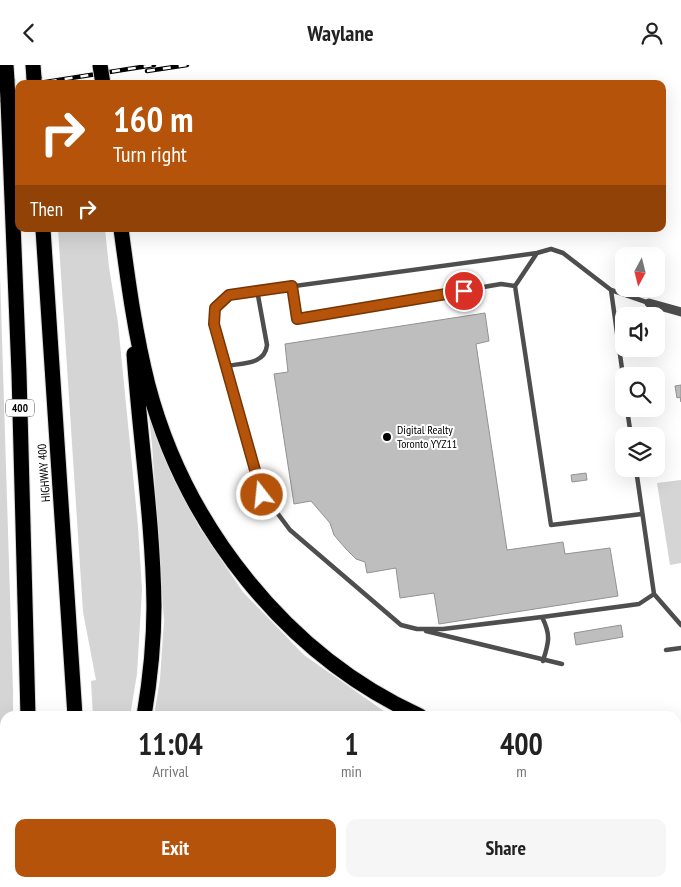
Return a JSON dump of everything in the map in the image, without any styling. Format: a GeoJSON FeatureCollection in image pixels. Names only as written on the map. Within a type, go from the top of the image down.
{"type":"FeatureCollection","features":[{"type":"Feature","properties":{"kind":"highway","name":"HIGHWAY 400"},"geometry":{"type":"LineString","coordinates":[[6,65],[19,373],[28,711]]}},
{"type":"Feature","properties":{"kind":"highway"},"geometry":{"type":"LineString","coordinates":[[100,65],[102,80]]}},
{"type":"Feature","properties":{"kind":"highway","name":"HIGHWAY 400"},"geometry":{"type":"LineString","coordinates":[[43,232],[75,711]]}},
{"type":"Feature","properties":{"kind":"highway"},"geometry":{"type":"LineString","coordinates":[[121,232],[129,291],[152,561],[154,607],[152,658],[145,711]]}},
{"type":"Feature","properties":{"kind":"highway"},"geometry":{"type":"LineString","coordinates":[[129,291],[149,386],[162,428],[183,477],[230,557],[264,601],[300,637],[345,673],[410,711]]}},
{"type":"Feature","properties":{"kind":"street"},"geometry":{"type":"LineString","coordinates":[[649,303],[681,313]]}},
{"type":"Feature","properties":{"kind":"lane"},"geometry":{"type":"LineString","coordinates":[[562,664],[543,661],[401,625],[290,530],[262,495],[214,324],[215,308],[229,295],[257,290],[537,253],[551,249],[563,253],[611,291],[649,303]]}},
{"type":"Feature","properties":{"kind":"lane"},"geometry":{"type":"LineString","coordinates":[[537,253],[515,286],[551,525],[642,515]]}},
{"type":"Feature","properties":{"kind":"lane"},"geometry":{"type":"LineString","coordinates":[[292,286],[297,319],[501,284],[515,286]]}},
{"type":"Feature","properties":{"kind":"lane"},"geometry":{"type":"LineString","coordinates":[[226,366],[260,359],[266,353],[267,345],[257,290]]}},
{"type":"Feature","properties":{"kind":"lane"},"geometry":{"type":"LineString","coordinates":[[611,291],[622,367]]}},
{"type":"Feature","properties":{"kind":"lane"},"geometry":{"type":"LineString","coordinates":[[637,477],[654,594],[681,625]]}},
{"type":"Feature","properties":{"kind":"lane"},"geometry":{"type":"LineString","coordinates":[[417,629],[443,629],[639,604],[654,594]]}},
{"type":"Feature","properties":{"kind":"lane"},"geometry":{"type":"LineString","coordinates":[[542,617],[547,627],[549,641],[543,661]]}},
{"type":"Feature","properties":{"kind":"lane"},"geometry":{"type":"LineString","coordinates":[[666,650],[681,648]]}},
{"type":"Feature","properties":{"kind":"shaded area"},"geometry":{"type":"Polygon","coordinates":[[[58,232],[105,232],[118,323],[138,526],[142,590],[137,674],[131,711],[93,711],[91,681],[96,680],[83,612],[58,232]]]}},
{"type":"Feature","properties":{"kind":"shaded area"},"geometry":{"type":"Polygon","coordinates":[[[0,274],[13,711],[0,711],[0,274]]]}},
{"type":"Feature","properties":{"kind":"shaded area"},"geometry":{"type":"Polygon","coordinates":[[[147,399],[167,461],[199,527],[243,592],[304,655],[384,711],[155,711],[160,679],[164,621],[152,444],[147,399]]]}},
{"type":"Feature","properties":{"kind":"shaded area"},"geometry":{"type":"Polygon","coordinates":[[[681,480],[681,563],[670,565],[657,483],[681,480]]]}},
{"type":"Feature","properties":{"kind":"building","name":"Digital Realty Toronto YYZ11"},"geometry":{"type":"Polygon","coordinates":[[[485,313],[489,341],[476,344],[507,550],[563,542],[565,554],[610,548],[618,596],[439,624],[434,593],[400,598],[396,568],[367,573],[365,562],[356,559],[346,549],[334,535],[330,523],[311,501],[294,504],[274,374],[288,372],[285,344],[485,313]]]}},
{"type":"Feature","properties":{"kind":"building"},"geometry":{"type":"Polygon","coordinates":[[[681,385],[681,402],[680,397],[677,398],[675,386],[681,385]]]}},
{"type":"Feature","properties":{"kind":"building"},"geometry":{"type":"Polygon","coordinates":[[[586,473],[587,480],[572,482],[571,475],[586,473]]]}},
{"type":"Feature","properties":{"kind":"building"},"geometry":{"type":"Polygon","coordinates":[[[621,625],[623,637],[576,645],[574,633],[621,625]]]}},
{"type":"Feature","properties":{"kind":"railway"},"geometry":{"type":"LineString","coordinates":[[58,80],[154,65]]}},
{"type":"Feature","properties":{"kind":"railway"},"geometry":{"type":"LineString","coordinates":[[147,71],[187,65]]}},
{"type":"Feature","properties":{"kind":"railway"},"geometry":{"type":"LineString","coordinates":[[0,94],[15,92]]}},
{"type":"Feature","properties":{"kind":"place","name":"Digital Realty Toronto YYZ11"},"geometry":{"type":"Point","coordinates":[387,437]}},
{"type":"Feature","properties":{"kind":"route"},"geometry":{"type":"LineString","coordinates":[[262,495],[214,324],[215,308],[229,295],[292,286],[297,319],[464,291]]}}]}
